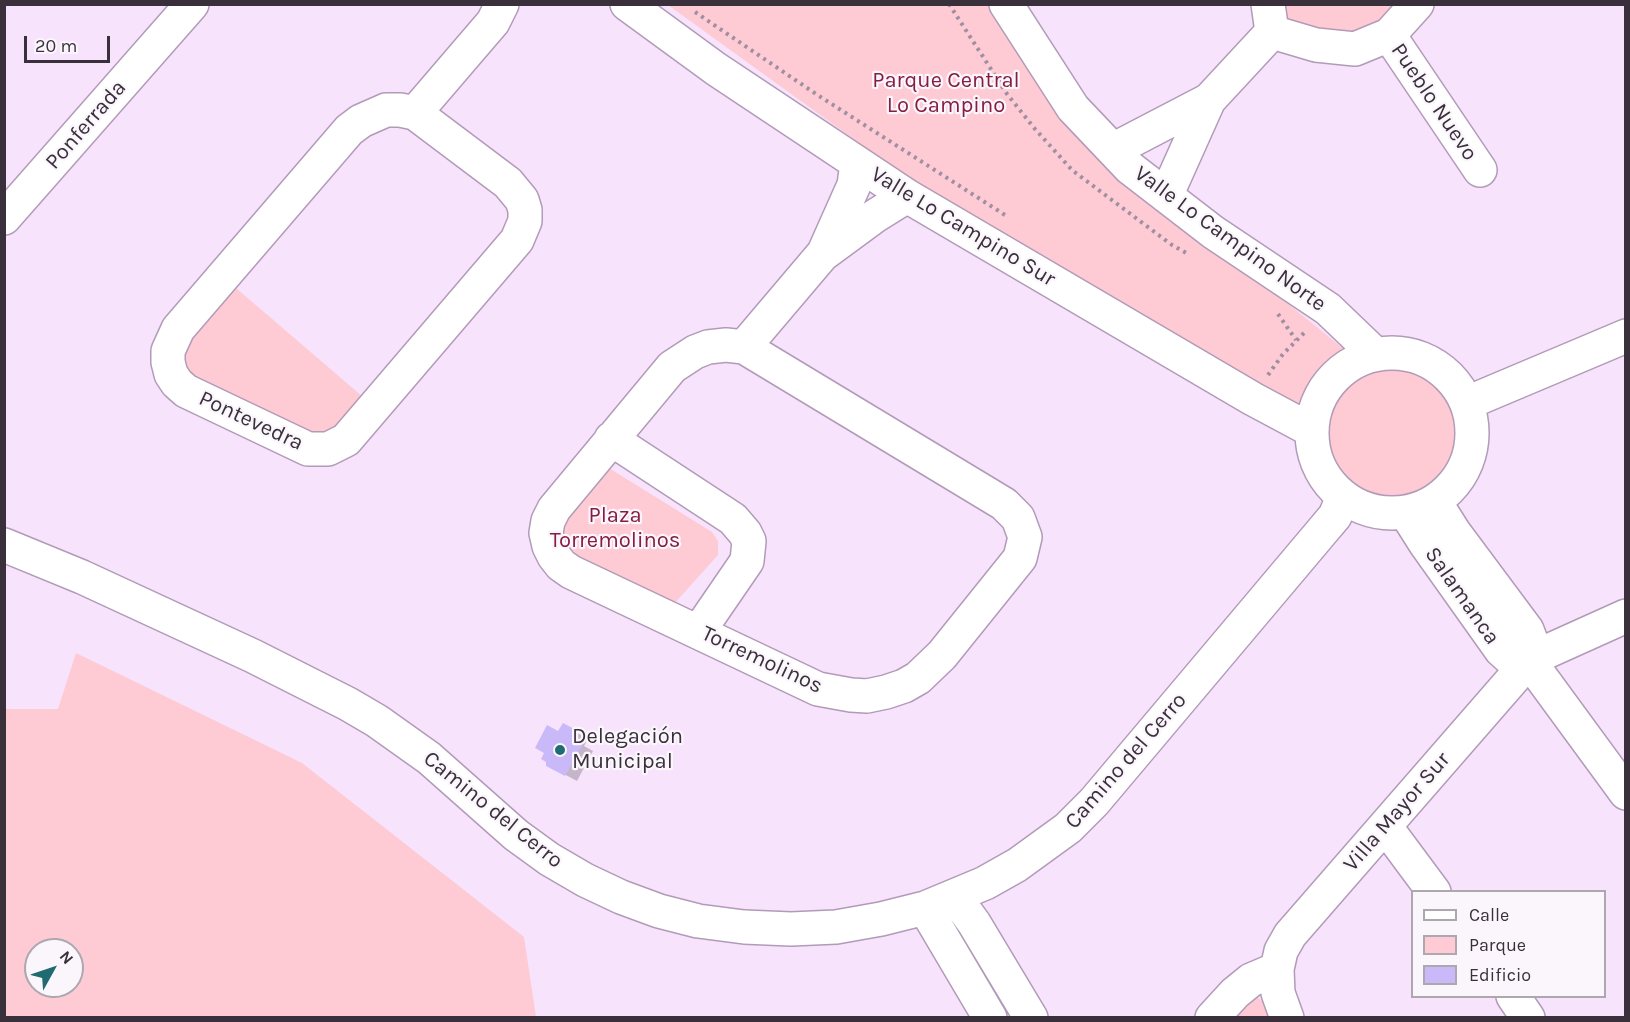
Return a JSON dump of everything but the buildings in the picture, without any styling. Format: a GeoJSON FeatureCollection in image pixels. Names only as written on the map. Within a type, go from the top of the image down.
{"type":"FeatureCollection","features":[{"type":"Feature","properties":{"kind":"street","name":"Ponferrada"},"geometry":{"type":"LineString","coordinates":[[4,218],[192,4]]}},
{"type":"Feature","properties":{"kind":"street","name":"Valle Lo Campino Sur"},"geometry":{"type":"LineString","coordinates":[[627,4],[716,69],[907,196],[1261,380],[1311,430]]}},
{"type":"Feature","properties":{"kind":"street","name":"Valle Lo Campino Norte"},"geometry":{"type":"LineString","coordinates":[[1006,4],[1073,108],[1130,168],[1213,232],[1328,309],[1375,354]]}},
{"type":"Feature","properties":{"kind":"street","name":"Pueblo Nuevo"},"geometry":{"type":"LineString","coordinates":[[1166,196],[1209,100],[1270,18],[1316,45],[1355,49],[1389,35],[1417,4]]}},
{"type":"Feature","properties":{"kind":"street"},"geometry":{"type":"LineString","coordinates":[[415,113],[504,10]]}},
{"type":"Feature","properties":{"kind":"street","name":"Pueblo Nuevo"},"geometry":{"type":"LineString","coordinates":[[1389,35],[1480,170]]}},
{"type":"Feature","properties":{"kind":"street","name":"Pueblo Nuevo"},"geometry":{"type":"LineString","coordinates":[[1113,150],[1209,100]]}},
{"type":"Feature","properties":{"kind":"street","name":"Pontevedra"},"geometry":{"type":"LineString","coordinates":[[386,110],[415,113],[516,190],[525,210],[525,221],[517,240],[351,436],[338,446],[328,449],[308,449],[186,391],[171,374],[168,362],[168,351],[178,329],[349,130],[360,121],[386,110]]}},
{"type":"Feature","properties":{"kind":"street"},"geometry":{"type":"LineString","coordinates":[[822,255],[854,185],[857,163]]}},
{"type":"Feature","properties":{"kind":"street"},"geometry":{"type":"LineString","coordinates":[[744,347],[822,255],[875,216],[907,196]]}},
{"type":"Feature","properties":{"kind":"street"},"geometry":{"type":"LineString","coordinates":[[1467,403],[1626,336]]}},
{"type":"Feature","properties":{"kind":"street","name":"Torremolinos"},"geometry":{"type":"LineString","coordinates":[[726,345],[744,347],[1004,504],[1012,510],[1022,527],[1024,548],[1014,567],[931,667],[904,686],[867,696],[819,689],[571,572],[561,565],[549,546],[546,533],[548,520],[554,509],[662,377],[683,358],[708,348],[726,345]]}},
{"type":"Feature","properties":{"kind":"street"},"geometry":{"type":"LineString","coordinates":[[1394,353],[1412,355],[1430,362],[1445,372],[1467,403],[1473,434],[1471,450],[1458,480],[1448,492],[1420,507],[1383,513],[1362,508],[1342,497],[1319,468],[1313,449],[1311,430],[1320,396],[1330,381],[1343,369],[1358,360],[1375,354],[1394,353]]}},
{"type":"Feature","properties":{"kind":"street"},"geometry":{"type":"LineString","coordinates":[[611,439],[733,519],[745,533],[749,542],[747,561],[699,631]]}},
{"type":"Feature","properties":{"kind":"street","name":"Camino del Cerro"},"geometry":{"type":"LineString","coordinates":[[4,545],[82,577],[243,651],[348,704],[377,721],[429,758],[516,835],[549,859],[585,880],[658,911],[698,921],[744,927],[791,929],[836,927],[924,908],[985,883],[1042,849],[1068,828],[1094,802],[1335,516],[1342,497]]}},
{"type":"Feature","properties":{"kind":"street","name":"Salamanca"},"geometry":{"type":"LineString","coordinates":[[1420,507],[1425,543],[1501,650],[1512,660],[1530,662]]}},
{"type":"Feature","properties":{"kind":"street","name":"Villa Mayor Sur"},"geometry":{"type":"LineString","coordinates":[[1287,1017],[1278,993],[1277,969],[1281,951],[1290,935],[1508,683],[1530,662],[1561,644],[1626,616]]}},
{"type":"Feature","properties":{"kind":"street"},"geometry":{"type":"LineString","coordinates":[[1530,662],[1626,794]]}},
{"type":"Feature","properties":{"kind":"street"},"geometry":{"type":"LineString","coordinates":[[1385,826],[1433,890]]}},
{"type":"Feature","properties":{"kind":"street"},"geometry":{"type":"LineString","coordinates":[[955,897],[1031,1017]]}},
{"type":"Feature","properties":{"kind":"street"},"geometry":{"type":"LineString","coordinates":[[924,908],[990,1017]]}},
{"type":"Feature","properties":{"kind":"street"},"geometry":{"type":"LineString","coordinates":[[1212,1017],[1251,980],[1277,969]]}},
{"type":"Feature","properties":{"kind":"street"},"geometry":{"type":"LineString","coordinates":[[1514,998],[1528,1017]]}},
{"type":"Feature","properties":{"kind":"path"},"geometry":{"type":"LineString","coordinates":[[692,10],[816,94],[1014,220]]}},
{"type":"Feature","properties":{"kind":"path"},"geometry":{"type":"LineString","coordinates":[[1261,380],[1282,354],[1328,309]]}},
{"type":"Feature","properties":{"kind":"green space","name":"Parque Central Lo Campino"},"geometry":{"type":"Polygon","coordinates":[[[668,5],[996,5],[1208,239],[1350,354],[1340,358],[1310,390],[1302,416],[937,195],[877,156],[668,5]]]}},
{"type":"Feature","properties":{"kind":"green space"},"geometry":{"type":"Polygon","coordinates":[[[1280,5],[1400,5],[1380,25],[1352,38],[1283,23],[1280,5]]]}},
{"type":"Feature","properties":{"kind":"green space"},"geometry":{"type":"Polygon","coordinates":[[[229,282],[363,397],[332,433],[319,440],[188,379],[181,354],[229,282]]]}},
{"type":"Feature","properties":{"kind":"green space"},"geometry":{"type":"Polygon","coordinates":[[[1392,368],[1417,373],[1438,388],[1453,409],[1458,434],[1453,459],[1438,480],[1417,495],[1392,500],[1367,495],[1346,480],[1331,459],[1326,434],[1331,409],[1346,388],[1367,373],[1392,368]]]}},
{"type":"Feature","properties":{"kind":"green space","name":"Plaza Torremolinos"},"geometry":{"type":"Polygon","coordinates":[[[604,465],[712,532],[718,541],[718,555],[673,605],[576,564],[563,540],[562,518],[604,465]]]}},
{"type":"Feature","properties":{"kind":"green space"},"geometry":{"type":"Polygon","coordinates":[[[76,653],[302,763],[524,937],[536,1017],[5,1017],[5,709],[58,709],[76,653]]]}},
{"type":"Feature","properties":{"kind":"green space"},"geometry":{"type":"Polygon","coordinates":[[[1249,993],[1270,1005],[1277,1018],[1223,1018],[1249,993]]]}},
{"type":"Feature","properties":{"kind":"place","name":"Delegación Municipal"},"geometry":{"type":"Point","coordinates":[560,750]}}]}
